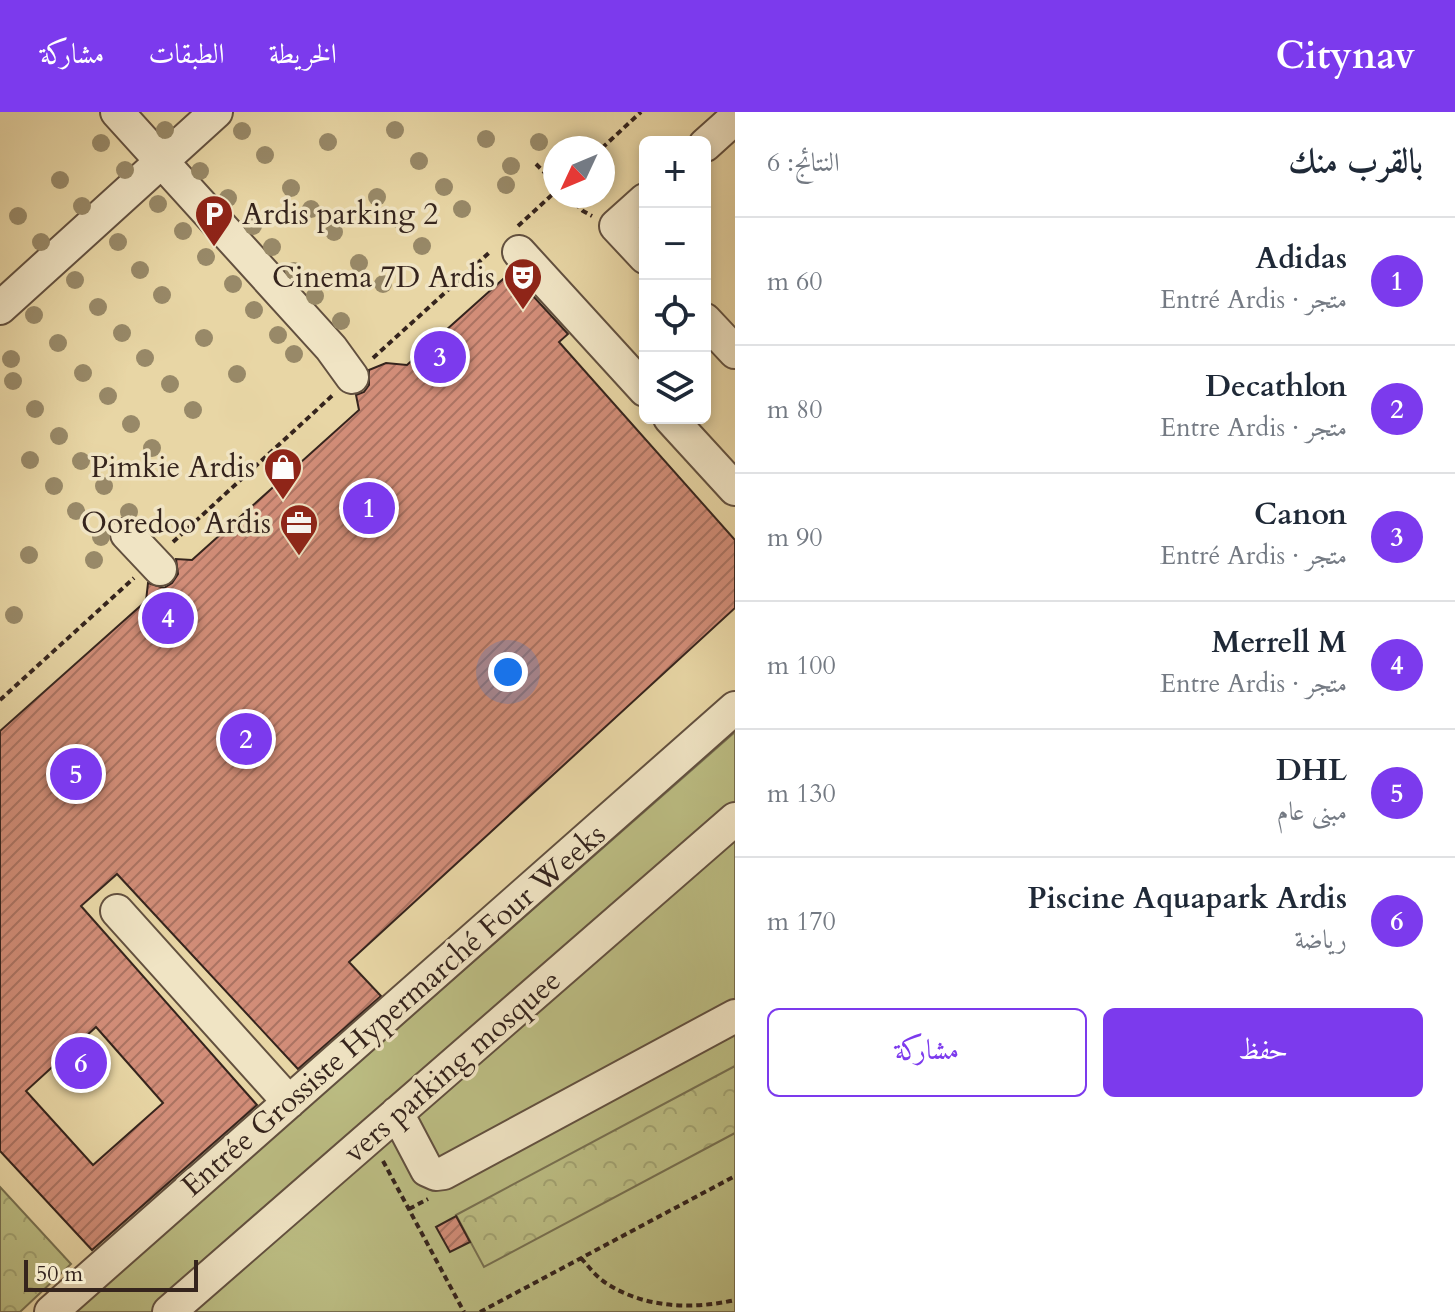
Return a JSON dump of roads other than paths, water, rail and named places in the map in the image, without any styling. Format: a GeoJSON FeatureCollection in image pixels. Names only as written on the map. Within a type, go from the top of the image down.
{"type":"FeatureCollection","features":[{"type":"Feature","properties":{"kind":"street"},"geometry":{"type":"LineString","coordinates":[[117,112],[331,348],[352,377]]}},
{"type":"Feature","properties":{"kind":"street"},"geometry":{"type":"LineString","coordinates":[[0,308],[216,112]]}},
{"type":"Feature","properties":{"kind":"street"},"geometry":{"type":"LineString","coordinates":[[711,140],[735,118]]}},
{"type":"Feature","properties":{"kind":"street"},"geometry":{"type":"LineString","coordinates":[[639,205],[616,226],[639,251]]}},
{"type":"Feature","properties":{"kind":"street"},"geometry":{"type":"LineString","coordinates":[[509,243],[639,384]]}},
{"type":"Feature","properties":{"kind":"street"},"geometry":{"type":"LineString","coordinates":[[711,326],[735,352]]}},
{"type":"Feature","properties":{"kind":"street"},"geometry":{"type":"LineString","coordinates":[[675,424],[735,489]]}},
{"type":"Feature","properties":{"kind":"street"},"geometry":{"type":"LineString","coordinates":[[127,534],[156,565]]}},
{"type":"Feature","properties":{"kind":"street","name":"Entrée Grossiste Hypermarché Four Weeks"},"geometry":{"type":"LineString","coordinates":[[51,1312],[735,708]]}},
{"type":"Feature","properties":{"kind":"street","name":"vers parking mosquee"},"geometry":{"type":"LineString","coordinates":[[169,1312],[735,819]]}},
{"type":"Feature","properties":{"kind":"street"},"geometry":{"type":"LineString","coordinates":[[117,911],[289,1102]]}},
{"type":"Feature","properties":{"kind":"street"},"geometry":{"type":"LineString","coordinates":[[397,1113],[427,1170],[440,1174],[735,1016]]}},
{"type":"Feature","properties":{"kind":"place","name":"Ardis parking 2"},"geometry":{"type":"Point","coordinates":[214,248]}},
{"type":"Feature","properties":{"kind":"place","name":"Cinema 7D Ardis"},"geometry":{"type":"Point","coordinates":[523,311]}},
{"type":"Feature","properties":{"kind":"place","name":"Canon"},"geometry":{"type":"Point","coordinates":[440,357]}},
{"type":"Feature","properties":{"kind":"place","name":"Pimkie Ardis"},"geometry":{"type":"Point","coordinates":[283,501]}},
{"type":"Feature","properties":{"kind":"place","name":"Adidas"},"geometry":{"type":"Point","coordinates":[369,508]}},
{"type":"Feature","properties":{"kind":"place","name":"Ooredoo Ardis"},"geometry":{"type":"Point","coordinates":[299,557]}},
{"type":"Feature","properties":{"kind":"place","name":"Merrell M"},"geometry":{"type":"Point","coordinates":[168,618]}},
{"type":"Feature","properties":{"kind":"place","name":"Decathlon"},"geometry":{"type":"Point","coordinates":[246,739]}},
{"type":"Feature","properties":{"kind":"place","name":"DHL"},"geometry":{"type":"Point","coordinates":[76,774]}},
{"type":"Feature","properties":{"kind":"place","name":"Piscine Aquapark Ardis"},"geometry":{"type":"Point","coordinates":[81,1063]}}]}
